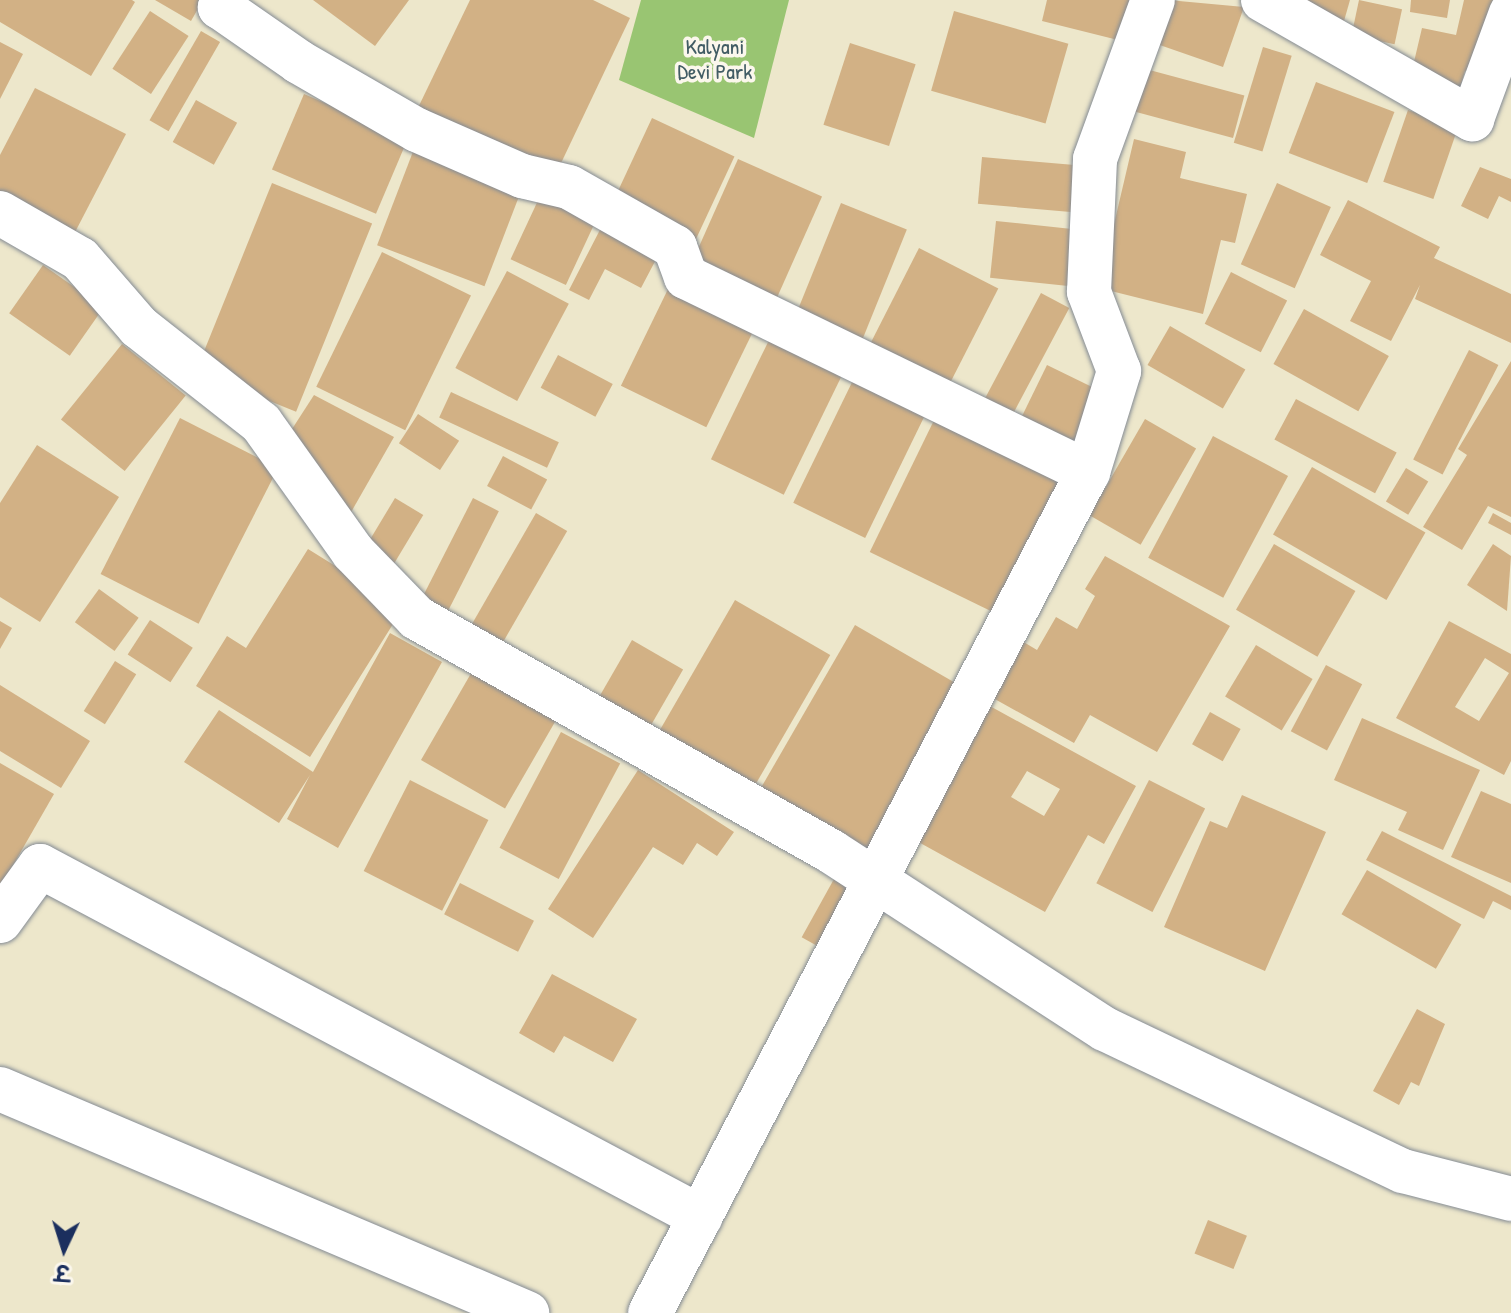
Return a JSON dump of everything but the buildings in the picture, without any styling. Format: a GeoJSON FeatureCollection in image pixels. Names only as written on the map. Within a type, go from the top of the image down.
{"type":"FeatureCollection","features":[{"type":"Feature","properties":{"kind":"street"},"geometry":{"type":"LineString","coordinates":[[225,0],[220,7],[299,62],[417,130],[522,176],[569,187],[675,247],[686,277],[1088,472]]}},
{"type":"Feature","properties":{"kind":"street"},"geometry":{"type":"LineString","coordinates":[[650,1313],[878,882],[1088,472],[1119,371],[1089,292],[1095,159],[1153,0]]}},
{"type":"Feature","properties":{"kind":"street"},"geometry":{"type":"LineString","coordinates":[[1263,0],[1472,119],[1511,13]]}},
{"type":"Feature","properties":{"kind":"street"},"geometry":{"type":"LineString","coordinates":[[0,213],[80,259],[139,327],[261,423],[353,552],[417,618],[652,745],[878,882],[1105,1029],[1403,1171],[1511,1199]]}},
{"type":"Feature","properties":{"kind":"street"},"geometry":{"type":"LineString","coordinates":[[0,921],[40,866],[701,1217]]}},
{"type":"Feature","properties":{"kind":"street"},"geometry":{"type":"LineString","coordinates":[[0,1089],[527,1313]]}},
{"type":"Feature","properties":{"kind":"green space","name":"Kalyani Devi Park"},"geometry":{"type":"Polygon","coordinates":[[[641,0],[789,0],[754,138],[619,80],[641,0]]]}}]}
